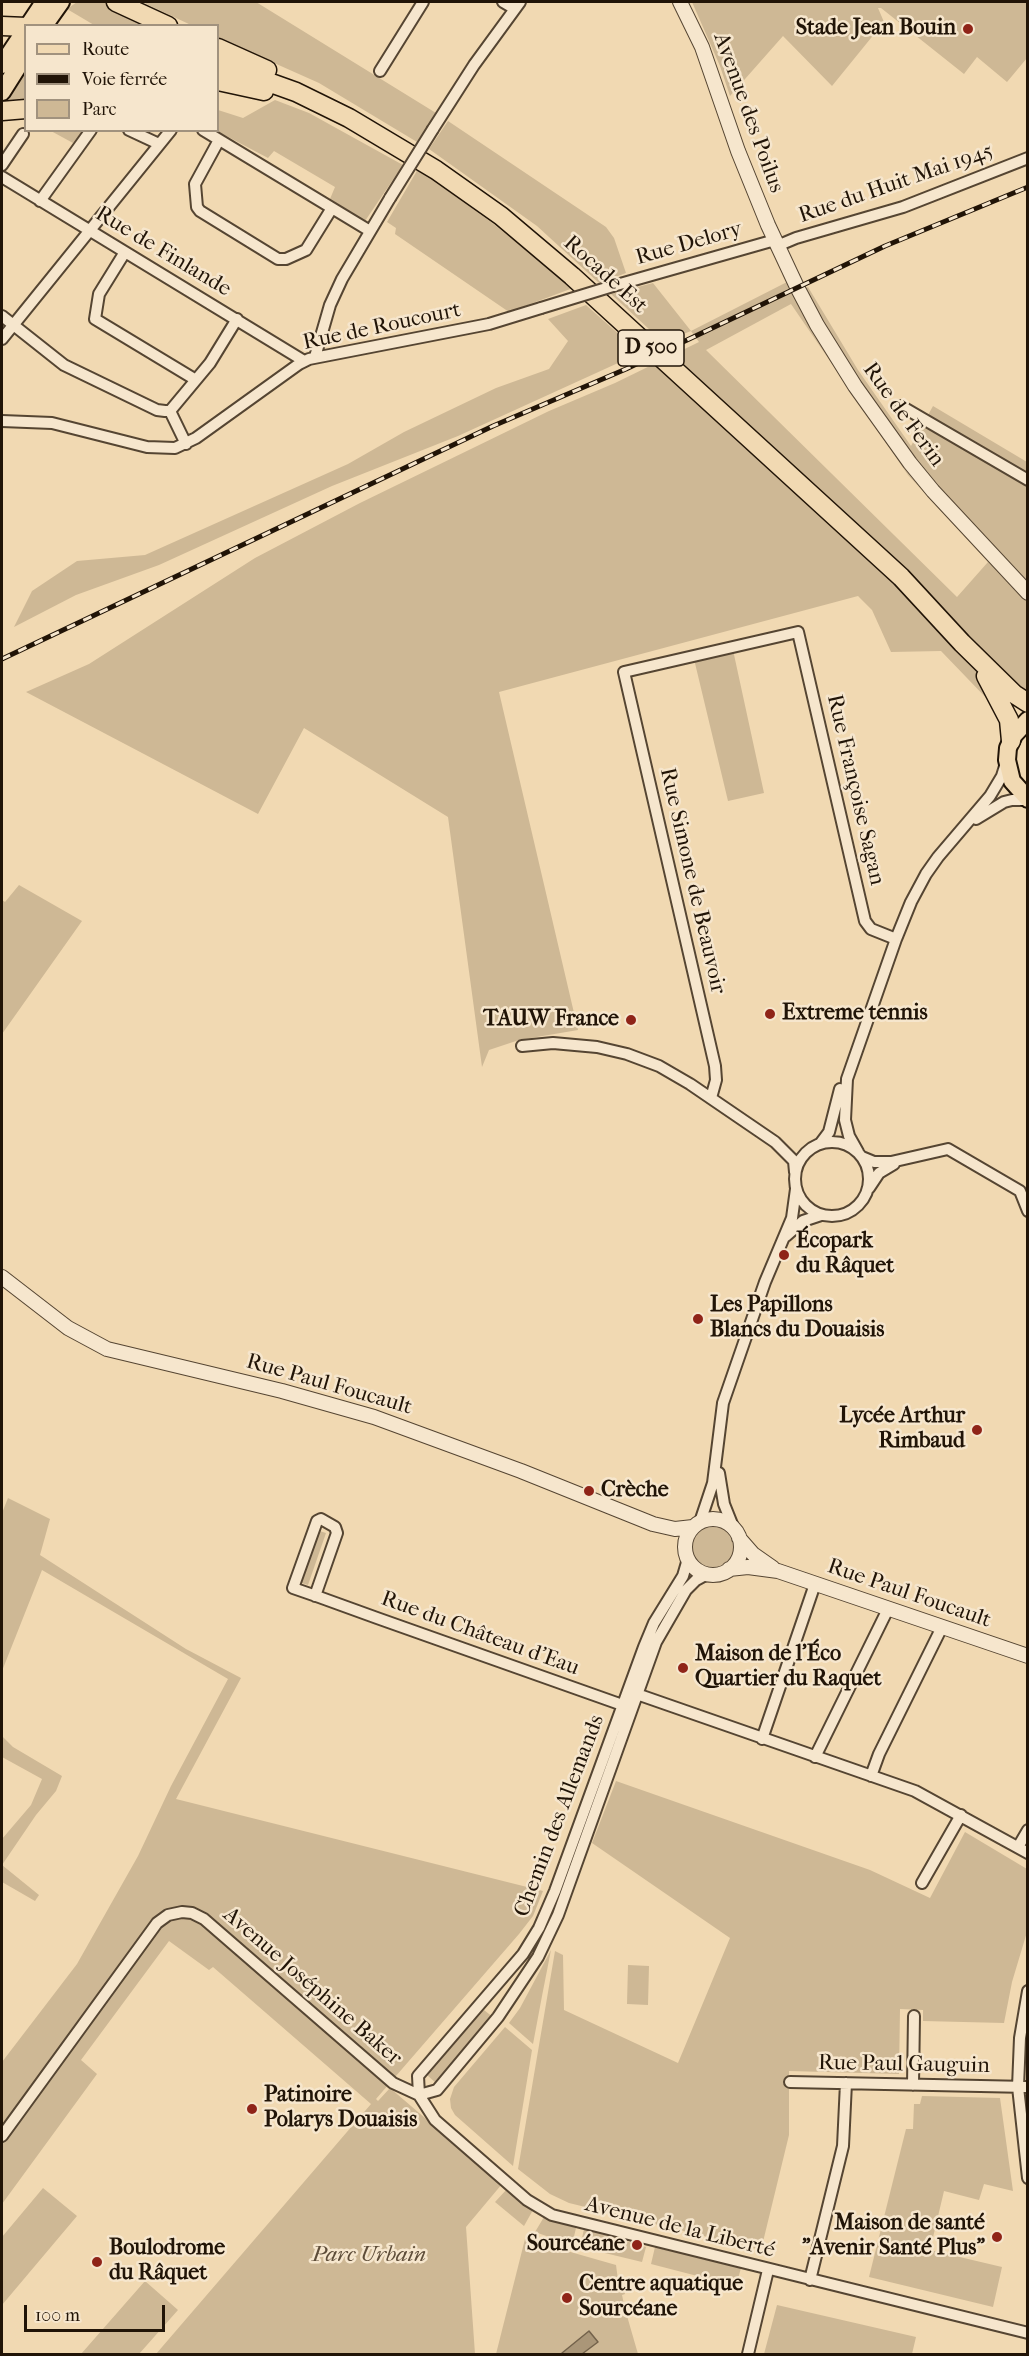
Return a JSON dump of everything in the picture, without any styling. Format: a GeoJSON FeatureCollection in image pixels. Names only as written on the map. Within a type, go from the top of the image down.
{"type":"FeatureCollection","features":[{"type":"Feature","properties":{"kind":"highway"},"geometry":{"type":"LineString","coordinates":[[116,2],[164,24]]}},
{"type":"Feature","properties":{"kind":"highway"},"geometry":{"type":"LineString","coordinates":[[2,26],[24,27]]}},
{"type":"Feature","properties":{"kind":"highway"},"geometry":{"type":"LineString","coordinates":[[219,48],[313,92],[356,123]]}},
{"type":"Feature","properties":{"kind":"highway","name":"Rocade Est"},"geometry":{"type":"LineString","coordinates":[[219,64],[296,92],[356,123],[452,181],[528,239],[901,577],[962,643],[1014,694],[1028,703]]}},
{"type":"Feature","properties":{"kind":"highway"},"geometry":{"type":"LineString","coordinates":[[219,81],[274,93],[356,123]]}},
{"type":"Feature","properties":{"kind":"highway"},"geometry":{"type":"LineString","coordinates":[[2,111],[24,109]]}},
{"type":"Feature","properties":{"kind":"highway","name":"Rocade Est"},"geometry":{"type":"LineString","coordinates":[[962,643],[988,678],[1005,709],[1010,724],[1011,741]]}},
{"type":"Feature","properties":{"kind":"main road"},"geometry":{"type":"LineString","coordinates":[[45,24],[51,3]]}},
{"type":"Feature","properties":{"kind":"main road"},"geometry":{"type":"LineString","coordinates":[[29,24],[51,3]]}},
{"type":"Feature","properties":{"kind":"main road"},"geometry":{"type":"LineString","coordinates":[[2,92],[6,70],[24,31]]}},
{"type":"Feature","properties":{"kind":"main road"},"geometry":{"type":"LineString","coordinates":[[6,70],[24,56]]}},
{"type":"Feature","properties":{"kind":"main road"},"geometry":{"type":"LineString","coordinates":[[1028,720],[1017,730],[1011,741],[1007,760],[1012,781],[1028,800]]}},
{"type":"Feature","properties":{"kind":"street"},"geometry":{"type":"LineString","coordinates":[[380,71],[423,2]]}},
{"type":"Feature","properties":{"kind":"street"},"geometry":{"type":"LineString","coordinates":[[315,357],[330,305],[348,268],[469,72],[518,5],[503,2]]}},
{"type":"Feature","properties":{"kind":"street","name":"Avenue des Poilus"},"geometry":{"type":"LineString","coordinates":[[680,2],[702,47],[738,151],[776,243]]}},
{"type":"Feature","properties":{"kind":"street"},"geometry":{"type":"LineString","coordinates":[[40,201],[90,132]]}},
{"type":"Feature","properties":{"kind":"street"},"geometry":{"type":"LineString","coordinates":[[133,132],[159,144]]}},
{"type":"Feature","properties":{"kind":"street"},"geometry":{"type":"LineString","coordinates":[[2,339],[169,132]]}},
{"type":"Feature","properties":{"kind":"street"},"geometry":{"type":"LineString","coordinates":[[206,132],[370,231]]}},
{"type":"Feature","properties":{"kind":"street"},"geometry":{"type":"LineString","coordinates":[[2,165],[23,134]]}},
{"type":"Feature","properties":{"kind":"street"},"geometry":{"type":"LineString","coordinates":[[219,140],[196,180],[197,207],[268,253],[284,260],[306,250],[332,208]]}},
{"type":"Feature","properties":{"kind":"street","name":"Rue du Huit Mai 1945"},"geometry":{"type":"LineString","coordinates":[[776,243],[903,207],[1028,158]]}},
{"type":"Feature","properties":{"kind":"street","name":"Rue de Finlande"},"geometry":{"type":"LineString","coordinates":[[2,177],[304,361]]}},
{"type":"Feature","properties":{"kind":"street","name":"Rue Delory"},"geometry":{"type":"LineString","coordinates":[[613,286],[776,243]]}},
{"type":"Feature","properties":{"kind":"street","name":"Rue de Ferin"},"geometry":{"type":"LineString","coordinates":[[776,243],[817,325],[886,432],[933,491],[1028,593]]}},
{"type":"Feature","properties":{"kind":"street"},"geometry":{"type":"LineString","coordinates":[[125,252],[99,294],[95,319],[196,380]]}},
{"type":"Feature","properties":{"kind":"street","name":"Rue de Roucourt"},"geometry":{"type":"LineString","coordinates":[[2,421],[58,424],[153,448],[170,449],[186,444],[304,361],[489,324],[613,286]]}},
{"type":"Feature","properties":{"kind":"street"},"geometry":{"type":"LineString","coordinates":[[2,316],[64,365],[157,410],[170,411]]}},
{"type":"Feature","properties":{"kind":"street"},"geometry":{"type":"LineString","coordinates":[[170,411],[210,363],[237,319]]}},
{"type":"Feature","properties":{"kind":"street"},"geometry":{"type":"LineString","coordinates":[[901,406],[1028,480]]}},
{"type":"Feature","properties":{"kind":"street"},"geometry":{"type":"LineString","coordinates":[[170,411],[186,444]]}},
{"type":"Feature","properties":{"kind":"street","name":"Rue Françoise Sagan"},"geometry":{"type":"LineString","coordinates":[[624,672],[798,632],[865,921],[872,929],[896,939]]}},
{"type":"Feature","properties":{"kind":"street","name":"Rue Simone de Beauvoir"},"geometry":{"type":"LineString","coordinates":[[624,672],[715,1066],[716,1080],[711,1098]]}},
{"type":"Feature","properties":{"kind":"street"},"geometry":{"type":"LineString","coordinates":[[795,1172],[802,1157],[818,1145],[829,1132],[843,1079],[911,902],[938,857],[962,831],[997,786],[1007,760]]}},
{"type":"Feature","properties":{"kind":"street"},"geometry":{"type":"LineString","coordinates":[[962,831],[996,806],[1012,800],[1028,800]]}},
{"type":"Feature","properties":{"kind":"street"},"geometry":{"type":"LineString","coordinates":[[522,1046],[574,1044],[627,1054],[671,1072],[775,1142],[794,1161],[796,1189],[793,1214],[723,1403],[712,1490],[696,1524],[686,1538],[687,1556],[693,1567],[707,1574],[717,1574],[729,1569],[739,1557],[737,1533],[723,1498],[717,1454]]}},
{"type":"Feature","properties":{"kind":"street"},"geometry":{"type":"LineString","coordinates":[[851,1061],[846,1089],[845,1120],[849,1136],[869,1173],[868,1191]]}},
{"type":"Feature","properties":{"kind":"street"},"geometry":{"type":"LineString","coordinates":[[775,1142],[800,1149],[832,1142],[843,1144],[882,1163],[948,1149],[1020,1191],[1028,1211]]}},
{"type":"Feature","properties":{"kind":"street"},"geometry":{"type":"LineString","coordinates":[[796,1189],[807,1207],[821,1215],[836,1216],[848,1213],[862,1202],[879,1173],[902,1160]]}},
{"type":"Feature","properties":{"kind":"street"},"geometry":{"type":"LineString","coordinates":[[780,1244],[799,1224],[821,1215]]}},
{"type":"Feature","properties":{"kind":"street","name":"Rue Paul Foucault"},"geometry":{"type":"LineString","coordinates":[[2,1277],[68,1328],[101,1347],[302,1396],[383,1420],[653,1524],[675,1529],[696,1524]]}},
{"type":"Feature","properties":{"kind":"street","name":"Rue du Château d'Eau"},"geometry":{"type":"LineString","coordinates":[[315,1596],[337,1534],[334,1527],[321,1519],[317,1521],[293,1587],[315,1596],[627,1707]]}},
{"type":"Feature","properties":{"kind":"street"},"geometry":{"type":"LineString","coordinates":[[696,1524],[718,1519],[737,1533]]}},
{"type":"Feature","properties":{"kind":"street","name":"Rue Paul Foucault"},"geometry":{"type":"LineString","coordinates":[[653,1524],[687,1556]]}},
{"type":"Feature","properties":{"kind":"street","name":"Rue Paul Foucault"},"geometry":{"type":"LineString","coordinates":[[737,1533],[753,1554],[778,1571]]}},
{"type":"Feature","properties":{"kind":"street","name":"Chemin des Allemands"},"geometry":{"type":"LineString","coordinates":[[627,1707],[539,1928],[523,1954],[418,2076],[419,2095],[437,2090],[498,2017],[538,1957],[558,1915],[632,1692],[651,1630],[683,1576],[687,1556]]}},
{"type":"Feature","properties":{"kind":"street","name":"Rue Paul Foucault"},"geometry":{"type":"LineString","coordinates":[[729,1569],[753,1567],[778,1571],[1028,1656]]}},
{"type":"Feature","properties":{"kind":"street","name":"Chemin des Allemands"},"geometry":{"type":"LineString","coordinates":[[632,1692],[656,1642],[689,1586],[707,1574]]}},
{"type":"Feature","properties":{"kind":"street"},"geometry":{"type":"LineString","coordinates":[[762,1739],[815,1584]]}},
{"type":"Feature","properties":{"kind":"street"},"geometry":{"type":"LineString","coordinates":[[815,1757],[888,1609]]}},
{"type":"Feature","properties":{"kind":"street"},"geometry":{"type":"LineString","coordinates":[[871,1776],[883,1746],[942,1627]]}},
{"type":"Feature","properties":{"kind":"street"},"geometry":{"type":"LineString","coordinates":[[632,1692],[921,1794],[1023,1850],[1028,1830]]}},
{"type":"Feature","properties":{"kind":"street"},"geometry":{"type":"LineString","coordinates":[[922,1883],[961,1815]]}},
{"type":"Feature","properties":{"kind":"street","name":"Avenue Joséphine Baker"},"geometry":{"type":"LineString","coordinates":[[2,2136],[157,1923],[168,1915],[182,1912],[192,1913],[204,1919],[393,2083],[419,2095]]}},
{"type":"Feature","properties":{"kind":"street"},"geometry":{"type":"LineString","coordinates":[[1028,1991],[1020,2038],[1028,2178]]}},
{"type":"Feature","properties":{"kind":"street"},"geometry":{"type":"LineString","coordinates":[[913,2085],[914,2016]]}},
{"type":"Feature","properties":{"kind":"street","name":"Rue Paul Gauguin"},"geometry":{"type":"LineString","coordinates":[[790,2082],[1023,2087]]}},
{"type":"Feature","properties":{"kind":"street"},"geometry":{"type":"LineString","coordinates":[[810,2280],[843,2146],[846,2084]]}},
{"type":"Feature","properties":{"kind":"street","name":"Avenue de la Liberté"},"geometry":{"type":"LineString","coordinates":[[419,2095],[435,2120],[540,2210],[562,2218],[768,2270],[1028,2333]]}},
{"type":"Feature","properties":{"kind":"street"},"geometry":{"type":"LineString","coordinates":[[748,2355],[768,2270]]}},
{"type":"Feature","properties":{"kind":"green space"},"geometry":{"type":"Polygon","coordinates":[[[77,2],[107,2],[152,24],[92,24],[67,9],[77,2]]]}},
{"type":"Feature","properties":{"kind":"green space"},"geometry":{"type":"Polygon","coordinates":[[[142,2],[256,2],[436,113],[417,142],[319,83],[219,38],[219,24],[189,24],[142,2]]]}},
{"type":"Feature","properties":{"kind":"green space"},"geometry":{"type":"Polygon","coordinates":[[[692,2],[1027,2],[1027,58],[1007,82],[977,57],[964,74],[881,8],[878,8],[884,22],[832,86],[783,36],[730,96],[720,66],[692,2]]]}},
{"type":"Feature","properties":{"kind":"green space"},"geometry":{"type":"Polygon","coordinates":[[[24,65],[24,106],[9,102],[7,95],[24,65]]]}},
{"type":"Feature","properties":{"kind":"green space"},"geometry":{"type":"Polygon","coordinates":[[[275,100],[309,113],[403,165],[365,221],[330,199],[335,187],[274,151],[268,158],[219,132],[219,110],[243,118],[275,100]]]}},
{"type":"Feature","properties":{"kind":"green space"},"geometry":{"type":"Polygon","coordinates":[[[448,121],[606,227],[614,238],[626,273],[599,283],[537,226],[429,149],[448,121]]]}},
{"type":"Feature","properties":{"kind":"green space"},"geometry":{"type":"Polygon","coordinates":[[[53,132],[82,132],[73,143],[53,132]]]}},
{"type":"Feature","properties":{"kind":"green space"},"geometry":{"type":"Polygon","coordinates":[[[418,169],[491,222],[573,288],[509,312],[395,234],[396,228],[387,222],[418,169]]]}},
{"type":"Feature","properties":{"kind":"green space"},"geometry":{"type":"Polygon","coordinates":[[[787,282],[793,295],[808,287],[858,370],[911,446],[933,406],[1027,462],[1027,690],[1022,688],[992,704],[941,651],[891,652],[872,610],[858,596],[499,692],[578,1030],[519,1040],[489,1050],[482,1067],[448,817],[304,728],[258,814],[26,692],[89,664],[255,558],[360,503],[549,411],[615,383],[699,342],[691,331],[787,282]],[[791,304],[706,350],[957,597],[988,562],[908,475],[791,304]]]}},
{"type":"Feature","properties":{"kind":"green space"},"geometry":{"type":"Polygon","coordinates":[[[653,283],[691,331],[663,342],[611,294],[653,283]]]}},
{"type":"Feature","properties":{"kind":"green space"},"geometry":{"type":"Polygon","coordinates":[[[586,305],[640,353],[458,436],[332,486],[159,565],[76,595],[14,627],[32,591],[77,561],[145,555],[348,464],[404,432],[496,388],[549,369],[568,341],[548,319],[586,305]]]}},
{"type":"Feature","properties":{"kind":"green space"},"geometry":{"type":"Polygon","coordinates":[[[733,650],[764,793],[728,801],[694,659],[733,650]]]}},
{"type":"Feature","properties":{"kind":"green space"},"geometry":{"type":"Polygon","coordinates":[[[19,885],[82,921],[2,1034],[2,900],[5,902],[19,885]]]}},
{"type":"Feature","properties":{"kind":"green space","name":"Parc Urbain"},"geometry":{"type":"Polygon","coordinates":[[[8,1498],[50,1519],[40,1555],[186,1649],[241,1678],[176,1799],[543,1891],[533,1916],[519,1934],[376,2099],[378,2101],[390,2088],[502,2184],[466,2227],[475,2354],[156,2354],[371,2104],[213,1967],[209,1970],[169,1941],[81,2060],[97,2074],[2,2204],[2,2062],[77,1964],[138,1856],[171,1786],[228,1679],[42,1570],[2,1671],[2,1513],[8,1498]]]}},
{"type":"Feature","properties":{"kind":"green space"},"geometry":{"type":"Polygon","coordinates":[[[713,1526],[721,1527],[728,1532],[733,1539],[733,1555],[728,1562],[721,1567],[713,1568],[705,1567],[698,1562],[693,1555],[692,1547],[693,1539],[698,1532],[705,1527],[713,1526]]]}},
{"type":"Feature","properties":{"kind":"green space"},"geometry":{"type":"Polygon","coordinates":[[[316,1530],[326,1533],[308,1585],[298,1582],[316,1530]]]}},
{"type":"Feature","properties":{"kind":"green space"},"geometry":{"type":"Polygon","coordinates":[[[2,1736],[13,1747],[62,1776],[56,1791],[36,1815],[2,1865],[2,1839],[31,1805],[42,1779],[2,1757],[2,1736]]]}},
{"type":"Feature","properties":{"kind":"green space"},"geometry":{"type":"Polygon","coordinates":[[[616,1781],[870,1870],[930,1898],[965,1832],[1027,1869],[1027,1932],[1012,1982],[1004,2023],[923,2021],[923,2010],[900,2009],[899,2074],[789,2071],[789,2135],[761,2250],[569,2203],[550,2194],[518,2169],[555,1951],[563,1955],[564,2010],[678,2063],[730,1938],[592,1843],[616,1781]]]}},
{"type":"Feature","properties":{"kind":"green space"},"geometry":{"type":"Polygon","coordinates":[[[2,1865],[39,1895],[35,1901],[2,1882],[2,1865]]]}},
{"type":"Feature","properties":{"kind":"green space"},"geometry":{"type":"Polygon","coordinates":[[[551,1950],[533,2044],[509,2023],[520,2008],[551,1950]]]}},
{"type":"Feature","properties":{"kind":"green space"},"geometry":{"type":"Polygon","coordinates":[[[628,1965],[649,1966],[648,2005],[627,2004],[628,1965]]]}},
{"type":"Feature","properties":{"kind":"green space"},"geometry":{"type":"Polygon","coordinates":[[[484,2010],[494,2018],[437,2084],[427,2075],[484,2010]]]}},
{"type":"Feature","properties":{"kind":"green space"},"geometry":{"type":"Polygon","coordinates":[[[505,2027],[532,2050],[513,2166],[455,2115],[450,2099],[454,2087],[505,2027]]]}},
{"type":"Feature","properties":{"kind":"green space"},"geometry":{"type":"Polygon","coordinates":[[[922,2096],[1000,2098],[1013,2191],[984,2184],[979,2200],[944,2191],[930,2250],[1002,2267],[993,2307],[869,2277],[906,2129],[913,2129],[914,2104],[920,2104],[922,2096]]]}},
{"type":"Feature","properties":{"kind":"green space"},"geometry":{"type":"Polygon","coordinates":[[[43,2188],[77,2216],[2,2305],[2,2237],[43,2188]]]}},
{"type":"Feature","properties":{"kind":"green space"},"geometry":{"type":"Polygon","coordinates":[[[507,2189],[533,2210],[524,2226],[495,2202],[507,2189]]]}},
{"type":"Feature","properties":{"kind":"green space"},"geometry":{"type":"Polygon","coordinates":[[[544,2217],[576,2228],[572,2245],[535,2232],[544,2217]]]}},
{"type":"Feature","properties":{"kind":"green space"},"geometry":{"type":"Polygon","coordinates":[[[584,2229],[646,2247],[642,2262],[580,2247],[584,2229]]]}},
{"type":"Feature","properties":{"kind":"green space","name":"Centre aquatique Sourcéane"},"geometry":{"type":"Polygon","coordinates":[[[525,2239],[616,2265],[618,2280],[621,2280],[625,2294],[622,2295],[625,2309],[638,2354],[496,2354],[525,2239]]]}},
{"type":"Feature","properties":{"kind":"green space"},"geometry":{"type":"Polygon","coordinates":[[[655,2247],[741,2268],[736,2286],[651,2264],[655,2247]]]}},
{"type":"Feature","properties":{"kind":"green space"},"geometry":{"type":"Polygon","coordinates":[[[145,2281],[178,2310],[139,2354],[81,2354],[145,2281]]]}},
{"type":"Feature","properties":{"kind":"green space"},"geometry":{"type":"Polygon","coordinates":[[[777,2305],[916,2337],[912,2354],[764,2354],[777,2305]]]}},
{"type":"Feature","properties":{"kind":"shaded area"},"geometry":{"type":"Polygon","coordinates":[[[589,2331],[598,2342],[582,2354],[562,2353],[589,2331]]]}},
{"type":"Feature","properties":{"kind":"railway"},"geometry":{"type":"LineString","coordinates":[[2,659],[493,426],[626,369],[885,246],[1028,187]]}},
{"type":"Feature","properties":{"kind":"place","name":"Stade Jean Bouin"},"geometry":{"type":"Point","coordinates":[968,29]}},
{"type":"Feature","properties":{"kind":"place","name":"Extreme tennis"},"geometry":{"type":"Point","coordinates":[770,1014]}},
{"type":"Feature","properties":{"kind":"place","name":"TAUW France"},"geometry":{"type":"Point","coordinates":[631,1020]}},
{"type":"Feature","properties":{"kind":"place","name":"Écopark du Râquet"},"geometry":{"type":"Point","coordinates":[784,1255]}},
{"type":"Feature","properties":{"kind":"place","name":"Les Papillons Blancs du Douaisis"},"geometry":{"type":"Point","coordinates":[698,1319]}},
{"type":"Feature","properties":{"kind":"place","name":"Lycée Arthur Rimbaud"},"geometry":{"type":"Point","coordinates":[977,1430]}},
{"type":"Feature","properties":{"kind":"place","name":"Crèche"},"geometry":{"type":"Point","coordinates":[589,1491]}},
{"type":"Feature","properties":{"kind":"place","name":"Maison de l'Éco Quartier du Raquet"},"geometry":{"type":"Point","coordinates":[683,1668]}},
{"type":"Feature","properties":{"kind":"place","name":"Patinoire Polarys Douaisis"},"geometry":{"type":"Point","coordinates":[252,2109]}},
{"type":"Feature","properties":{"kind":"place","name":"Maison de santé \"Avenir Santé Plus\""},"geometry":{"type":"Point","coordinates":[997,2237]}},
{"type":"Feature","properties":{"kind":"place","name":"Sourcéane"},"geometry":{"type":"Point","coordinates":[637,2245]}},
{"type":"Feature","properties":{"kind":"place","name":"Boulodrome du Râquet"},"geometry":{"type":"Point","coordinates":[97,2262]}},
{"type":"Feature","properties":{"kind":"place","name":"Centre aquatique Sourcéane"},"geometry":{"type":"Point","coordinates":[567,2298]}}]}
